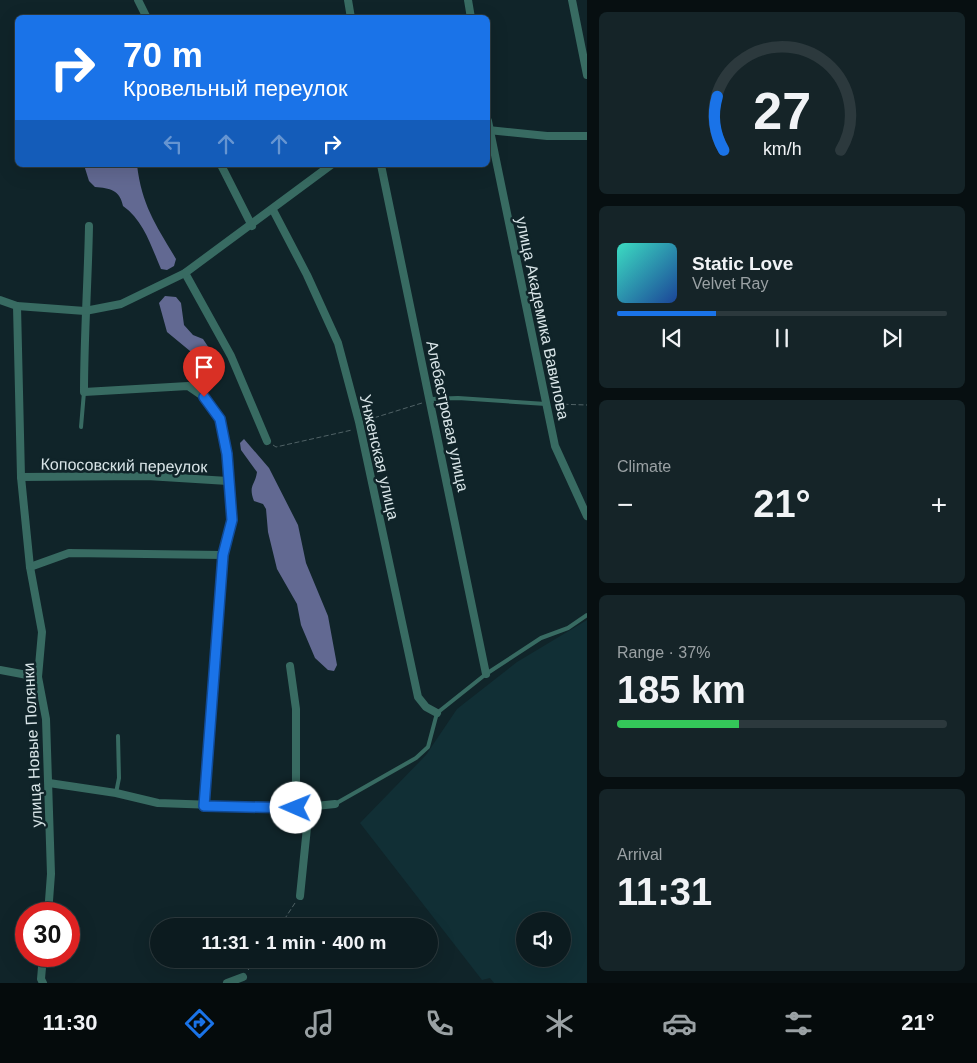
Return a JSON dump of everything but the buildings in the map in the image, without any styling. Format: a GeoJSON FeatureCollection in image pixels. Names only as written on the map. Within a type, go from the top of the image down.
{"type":"FeatureCollection","features":[{"type":"Feature","properties":{"kind":"street"},"geometry":{"type":"LineString","coordinates":[[138,0],[146,15]]}},
{"type":"Feature","properties":{"kind":"street"},"geometry":{"type":"LineString","coordinates":[[348,0],[351,15]]}},
{"type":"Feature","properties":{"kind":"street"},"geometry":{"type":"LineString","coordinates":[[468,0],[470,15]]}},
{"type":"Feature","properties":{"kind":"street"},"geometry":{"type":"LineString","coordinates":[[572,0],[587,75]]}},
{"type":"Feature","properties":{"kind":"street"},"geometry":{"type":"LineString","coordinates":[[490,130],[547,136],[587,136]]}},
{"type":"Feature","properties":{"kind":"street","name":"улица Академика Вавилова"},"geometry":{"type":"LineString","coordinates":[[490,139],[548,404],[555,446],[587,516]]}},
{"type":"Feature","properties":{"kind":"street"},"geometry":{"type":"LineString","coordinates":[[222,167],[252,226]]}},
{"type":"Feature","properties":{"kind":"street"},"geometry":{"type":"LineString","coordinates":[[0,300],[17,306],[84,311],[121,304],[185,273],[252,226],[328,167]]}},
{"type":"Feature","properties":{"kind":"street","name":"Алебастровая улица"},"geometry":{"type":"LineString","coordinates":[[381,167],[431,399],[486,674]]}},
{"type":"Feature","properties":{"kind":"street","name":"Унженская улица"},"geometry":{"type":"LineString","coordinates":[[273,210],[307,275],[338,343],[359,425],[418,697],[426,707],[437,714]]}},
{"type":"Feature","properties":{"kind":"street"},"geometry":{"type":"LineString","coordinates":[[89,226],[88,280],[84,311],[84,392],[188,386],[204,397],[220,419],[227,454],[232,520],[223,555],[204,806]]}},
{"type":"Feature","properties":{"kind":"street"},"geometry":{"type":"LineString","coordinates":[[185,273],[231,356],[267,441]]}},
{"type":"Feature","properties":{"kind":"street","name":"улица Новые Полянки"},"geometry":{"type":"LineString","coordinates":[[17,306],[21,477],[30,567],[42,632],[38,677],[46,719],[51,874],[49,902]]}},
{"type":"Feature","properties":{"kind":"street","name":"Копосовский переулок"},"geometry":{"type":"LineString","coordinates":[[21,477],[147,476],[228,481]]}},
{"type":"Feature","properties":{"kind":"street"},"geometry":{"type":"LineString","coordinates":[[30,567],[69,553],[223,555]]}},
{"type":"Feature","properties":{"kind":"street"},"geometry":{"type":"LineString","coordinates":[[290,666],[296,709],[296,808]]}},
{"type":"Feature","properties":{"kind":"street"},"geometry":{"type":"LineString","coordinates":[[0,670],[38,677]]}},
{"type":"Feature","properties":{"kind":"street"},"geometry":{"type":"LineString","coordinates":[[49,783],[116,793],[158,803],[296,808],[335,804]]}},
{"type":"Feature","properties":{"kind":"street"},"geometry":{"type":"LineString","coordinates":[[300,896],[309,808]]}},
{"type":"Feature","properties":{"kind":"street"},"geometry":{"type":"LineString","coordinates":[[43,967],[41,979],[43,983]]}},
{"type":"Feature","properties":{"kind":"street"},"geometry":{"type":"LineString","coordinates":[[227,983],[243,977]]}},
{"type":"Feature","properties":{"kind":"lane"},"geometry":{"type":"LineString","coordinates":[[81,427],[84,392]]}},
{"type":"Feature","properties":{"kind":"lane"},"geometry":{"type":"LineString","coordinates":[[431,399],[458,398],[548,404]]}},
{"type":"Feature","properties":{"kind":"lane"},"geometry":{"type":"LineString","coordinates":[[335,804],[428,747],[437,714],[486,674],[541,638],[568,628],[587,615]]}},
{"type":"Feature","properties":{"kind":"lane"},"geometry":{"type":"LineString","coordinates":[[116,793],[120,778],[118,736]]}},
{"type":"Feature","properties":{"kind":"path"},"geometry":{"type":"LineString","coordinates":[[267,441],[276,447],[359,425],[431,399]]}},
{"type":"Feature","properties":{"kind":"path"},"geometry":{"type":"LineString","coordinates":[[548,404],[587,405]]}},
{"type":"Feature","properties":{"kind":"path"},"geometry":{"type":"LineString","coordinates":[[285,918],[300,896]]}},
{"type":"Feature","properties":{"kind":"path"},"geometry":{"type":"LineString","coordinates":[[243,977],[250,968]]}},
{"type":"Feature","properties":{"kind":"shaded area"},"geometry":{"type":"Polygon","coordinates":[[[587,620],[587,983],[494,983],[490,978],[482,980],[438,923],[438,918],[434,918],[360,823],[426,755],[457,709],[517,662],[587,620]]]}},
{"type":"Feature","properties":{"kind":"water"},"geometry":{"type":"Polygon","coordinates":[[[85,167],[137,167],[146,204],[176,259],[174,266],[167,270],[161,269],[142,226],[123,206],[117,193],[110,189],[95,187],[89,181],[85,167]]]}},
{"type":"Feature","properties":{"kind":"water"},"geometry":{"type":"Polygon","coordinates":[[[165,296],[176,297],[181,303],[184,325],[193,335],[203,339],[213,354],[216,369],[211,372],[197,364],[190,351],[167,332],[159,303],[165,296]]]}},
{"type":"Feature","properties":{"kind":"water"},"geometry":{"type":"Polygon","coordinates":[[[244,439],[269,468],[298,525],[306,563],[328,616],[337,665],[334,671],[328,670],[315,658],[301,625],[297,604],[277,569],[268,532],[266,509],[263,504],[254,501],[252,496],[252,488],[257,472],[241,450],[240,443],[244,439]]]}},
{"type":"Feature","properties":{"kind":"route"},"geometry":{"type":"LineString","coordinates":[[204,397],[220,419],[227,454],[232,520],[223,555],[204,806],[296,808]]}}]}
